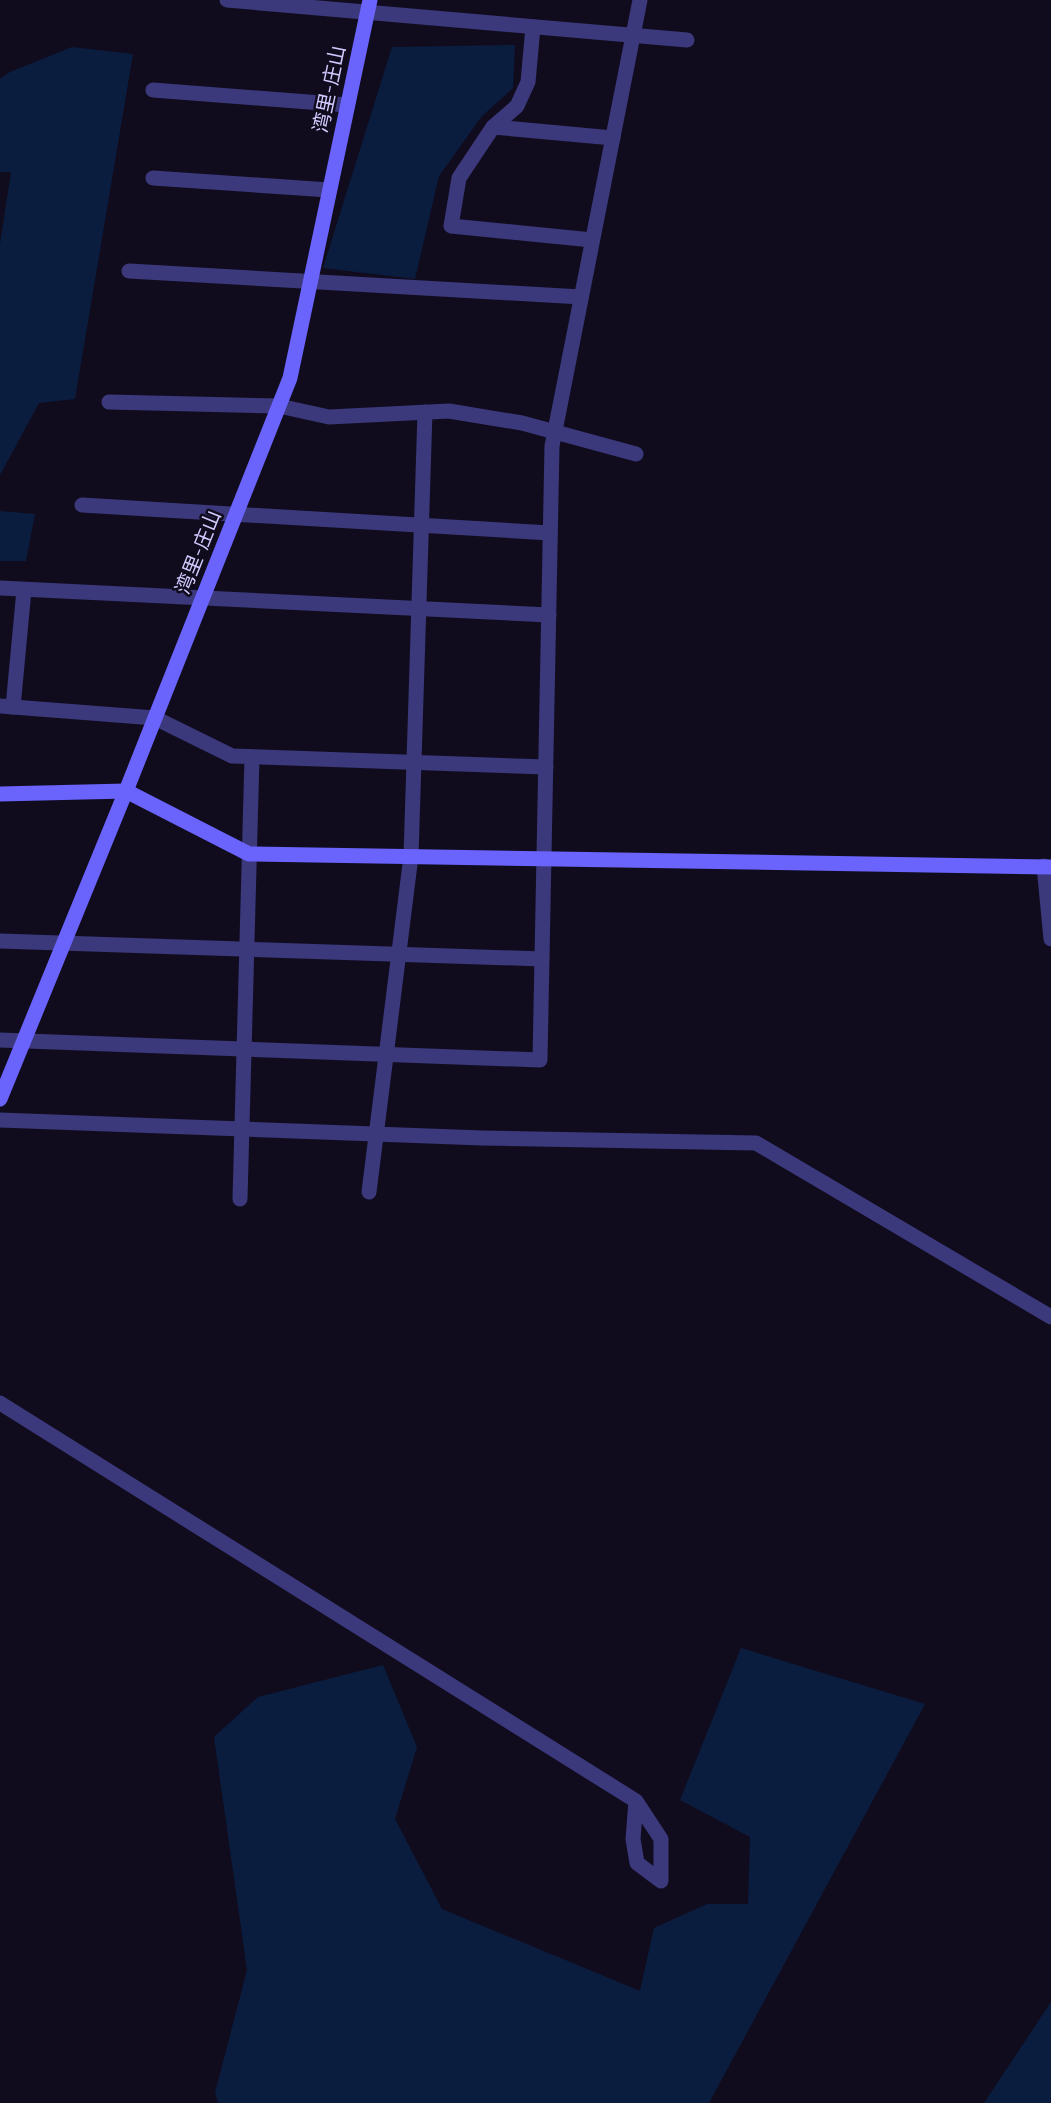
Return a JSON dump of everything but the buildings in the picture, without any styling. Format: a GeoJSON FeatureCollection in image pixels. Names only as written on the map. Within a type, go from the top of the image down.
{"type":"FeatureCollection","features":[{"type":"Feature","properties":{"kind":"main road","name":"湾里-庄山"},"geometry":{"type":"LineString","coordinates":[[0,1099],[126,791],[290,378],[368,6]]}},
{"type":"Feature","properties":{"kind":"main road"},"geometry":{"type":"LineString","coordinates":[[0,794],[126,791],[249,854],[1047,867]]}},
{"type":"Feature","properties":{"kind":"street"},"geometry":{"type":"LineString","coordinates":[[227,0],[368,6],[532,27],[687,40]]}},
{"type":"Feature","properties":{"kind":"street"},"geometry":{"type":"LineString","coordinates":[[0,1040],[540,1060],[552,446],[640,0]]}},
{"type":"Feature","properties":{"kind":"street"},"geometry":{"type":"LineString","coordinates":[[532,27],[528,82],[517,106],[493,127],[459,178],[451,226],[592,240]]}},
{"type":"Feature","properties":{"kind":"street"},"geometry":{"type":"LineString","coordinates":[[153,90],[347,105]]}},
{"type":"Feature","properties":{"kind":"street"},"geometry":{"type":"LineString","coordinates":[[493,127],[613,138]]}},
{"type":"Feature","properties":{"kind":"street"},"geometry":{"type":"LineString","coordinates":[[153,178],[329,190]]}},
{"type":"Feature","properties":{"kind":"street"},"geometry":{"type":"LineString","coordinates":[[129,272],[581,297]]}},
{"type":"Feature","properties":{"kind":"street"},"geometry":{"type":"LineString","coordinates":[[109,402],[279,406],[329,417],[449,411],[522,423],[636,454]]}},
{"type":"Feature","properties":{"kind":"street"},"geometry":{"type":"LineString","coordinates":[[369,1192],[411,856],[425,412]]}},
{"type":"Feature","properties":{"kind":"street"},"geometry":{"type":"LineString","coordinates":[[82,505],[550,533]]}},
{"type":"Feature","properties":{"kind":"street"},"geometry":{"type":"LineString","coordinates":[[0,588],[549,615]]}},
{"type":"Feature","properties":{"kind":"street"},"geometry":{"type":"LineString","coordinates":[[24,590],[6,706],[155,718],[232,756],[546,767]]}},
{"type":"Feature","properties":{"kind":"street"},"geometry":{"type":"LineString","coordinates":[[240,1199],[252,757]]}},
{"type":"Feature","properties":{"kind":"street"},"geometry":{"type":"LineString","coordinates":[[1047,867],[1051,939]]}},
{"type":"Feature","properties":{"kind":"street"},"geometry":{"type":"LineString","coordinates":[[0,941],[542,958]]}},
{"type":"Feature","properties":{"kind":"street"},"geometry":{"type":"LineString","coordinates":[[0,1120],[376,1134],[756,1143],[1051,1317]]}},
{"type":"Feature","properties":{"kind":"street"},"geometry":{"type":"LineString","coordinates":[[0,1403],[636,1801]]}},
{"type":"Feature","properties":{"kind":"water"},"geometry":{"type":"Polygon","coordinates":[[[515,45],[513,88],[482,116],[439,176],[415,279],[323,268],[392,47],[515,45]]]}},
{"type":"Feature","properties":{"kind":"water"},"geometry":{"type":"Polygon","coordinates":[[[72,47],[133,54],[75,399],[39,403],[0,475],[0,244],[11,172],[0,172],[0,79],[10,72],[72,47]]]}},
{"type":"Feature","properties":{"kind":"water"},"geometry":{"type":"Polygon","coordinates":[[[0,511],[35,514],[26,561],[0,561],[0,511]]]}},
{"type":"Feature","properties":{"kind":"water"},"geometry":{"type":"Polygon","coordinates":[[[741,1648],[925,1704],[709,2103],[218,2103],[215,2093],[247,1970],[214,1737],[258,1697],[383,1665],[417,1747],[395,1819],[442,1909],[640,1991],[654,1928],[707,1904],[748,1904],[750,1837],[680,1800],[741,1648]]]}},
{"type":"Feature","properties":{"kind":"water"},"geometry":{"type":"Polygon","coordinates":[[[1051,2002],[1051,2103],[984,2103],[1051,2002]]]}}]}
